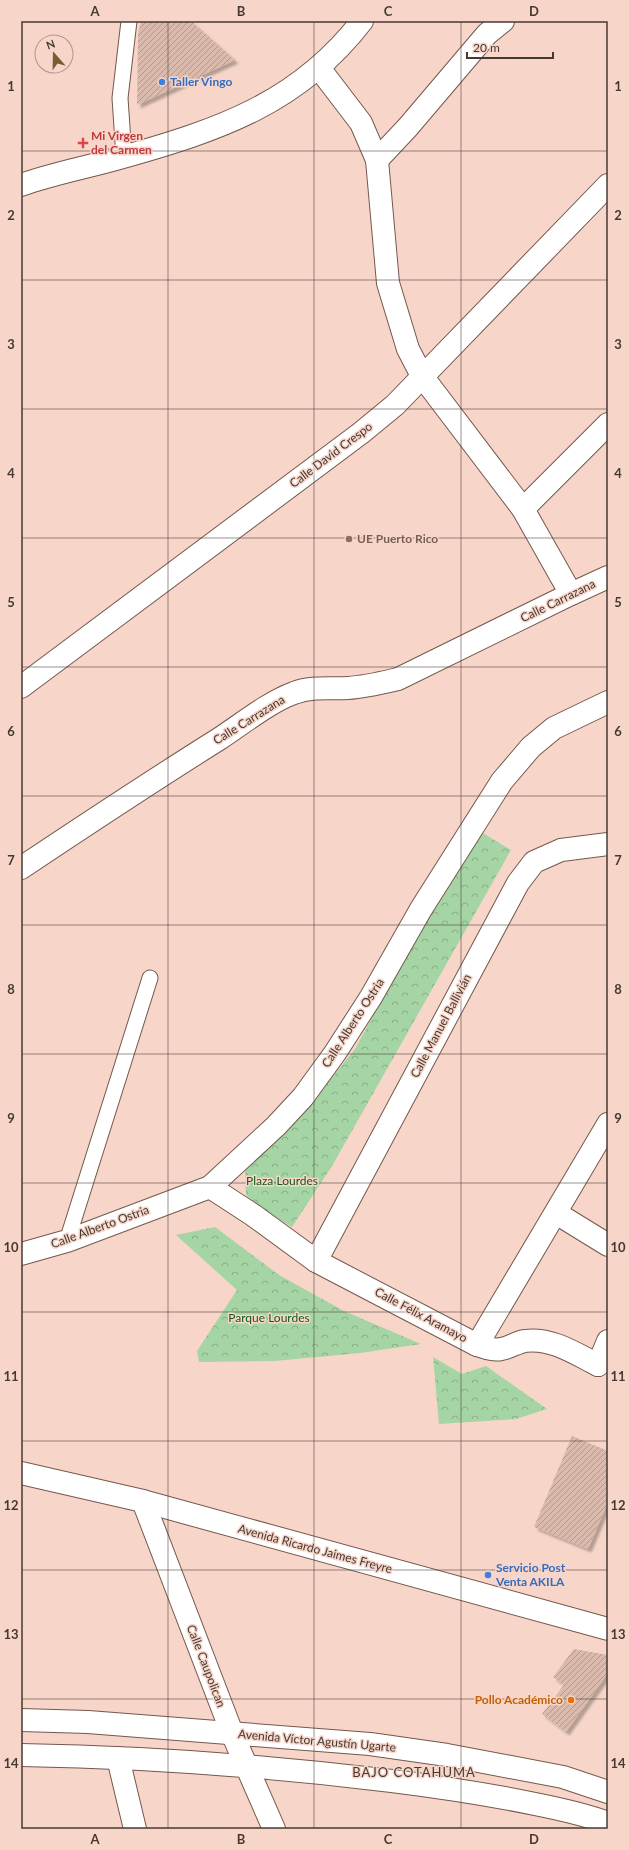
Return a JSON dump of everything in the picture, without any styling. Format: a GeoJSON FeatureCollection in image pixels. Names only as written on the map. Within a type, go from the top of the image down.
{"type":"FeatureCollection","features":[{"type":"Feature","properties":{"kind":"street"},"geometry":{"type":"LineString","coordinates":[[21,186],[124,157],[223,126],[295,87],[319,68],[362,21]]}},
{"type":"Feature","properties":{"kind":"street"},"geometry":{"type":"LineString","coordinates":[[377,160],[408,127],[487,34],[503,21]]}},
{"type":"Feature","properties":{"kind":"street"},"geometry":{"type":"LineString","coordinates":[[319,68],[361,123],[377,160],[388,283],[408,349],[422,376],[524,509],[571,594]]}},
{"type":"Feature","properties":{"kind":"street","name":"Calle David Crespo"},"geometry":{"type":"LineString","coordinates":[[21,687],[361,433],[395,405],[608,185]]}},
{"type":"Feature","properties":{"kind":"street"},"geometry":{"type":"LineString","coordinates":[[524,509],[608,424]]}},
{"type":"Feature","properties":{"kind":"street","name":"Calle Carrazana"},"geometry":{"type":"LineString","coordinates":[[21,868],[132,793],[247,721],[279,699],[295,692],[314,688],[354,688],[398,679],[571,594],[608,578]]}},
{"type":"Feature","properties":{"kind":"street","name":"Calle Alberto Ostria"},"geometry":{"type":"LineString","coordinates":[[21,1254],[67,1241],[210,1187],[276,1126],[303,1097],[335,1053],[371,997],[422,909],[502,781],[531,747],[554,728],[608,702]]}},
{"type":"Feature","properties":{"kind":"street","name":"Calle Manuel Ballivián"},"geometry":{"type":"LineString","coordinates":[[316,1261],[518,883],[534,862],[561,850],[608,844]]}},
{"type":"Feature","properties":{"kind":"street","name":"Calle Félix Aramayo"},"geometry":{"type":"LineString","coordinates":[[210,1187],[253,1214],[316,1261],[477,1345],[608,1124]]}},
{"type":"Feature","properties":{"kind":"street"},"geometry":{"type":"LineString","coordinates":[[556,1214],[608,1245]]}},
{"type":"Feature","properties":{"kind":"street"},"geometry":{"type":"LineString","coordinates":[[477,1345],[490,1349],[502,1349],[526,1340],[541,1341],[556,1344],[598,1365],[608,1341]]}},
{"type":"Feature","properties":{"kind":"street","name":"Avenida Ricardo Jaimes Freyre"},"geometry":{"type":"LineString","coordinates":[[21,1473],[143,1501],[608,1629]]}},
{"type":"Feature","properties":{"kind":"street","name":"Calle Caupolican"},"geometry":{"type":"LineString","coordinates":[[143,1501],[232,1733],[274,1829]]}},
{"type":"Feature","properties":{"kind":"street","name":"Avenida Víctor Agustín Ugarte"},"geometry":{"type":"LineString","coordinates":[[21,1720],[88,1722],[370,1744],[448,1755],[564,1777],[608,1792]]}},
{"type":"Feature","properties":{"kind":"street"},"geometry":{"type":"LineString","coordinates":[[21,1756],[118,1758],[246,1766],[447,1788],[586,1815],[608,1822]]}},
{"type":"Feature","properties":{"kind":"street"},"geometry":{"type":"LineString","coordinates":[[118,1758],[135,1829]]}},
{"type":"Feature","properties":{"kind":"lane"},"geometry":{"type":"LineString","coordinates":[[124,157],[120,98],[129,21]]}},
{"type":"Feature","properties":{"kind":"lane"},"geometry":{"type":"LineString","coordinates":[[67,1241],[150,978]]}},
{"type":"Feature","properties":{"kind":"green space","name":"Plaza Lourdes"},"geometry":{"type":"Polygon","coordinates":[[[478,830],[511,850],[332,1166],[292,1227],[258,1206],[246,1195],[245,1169],[274,1143],[320,1092],[355,1049],[406,955],[478,830]]]}},
{"type":"Feature","properties":{"kind":"green space","name":"Parque Lourdes"},"geometry":{"type":"Polygon","coordinates":[[[215,1227],[279,1275],[344,1311],[421,1344],[360,1353],[275,1361],[199,1362],[197,1351],[237,1290],[176,1235],[215,1227]]]}},
{"type":"Feature","properties":{"kind":"green space"},"geometry":{"type":"Polygon","coordinates":[[[433,1357],[462,1374],[486,1366],[547,1409],[516,1419],[439,1424],[433,1357]]]}},
{"type":"Feature","properties":{"kind":"building","name":"Taller Vingo"},"geometry":{"type":"Polygon","coordinates":[[[141,21],[191,21],[235,60],[137,105],[138,34],[141,21]]]}},
{"type":"Feature","properties":{"kind":"building"},"geometry":{"type":"Polygon","coordinates":[[[572,1436],[608,1451],[608,1502],[588,1549],[534,1527],[572,1436]]]}},
{"type":"Feature","properties":{"kind":"building","name":"Pollo Académico"},"geometry":{"type":"Polygon","coordinates":[[[574,1649],[608,1655],[608,1673],[566,1732],[542,1714],[564,1685],[553,1677],[574,1649]]]}},
{"type":"Feature","properties":{"kind":"place","name":"Taller Vingo"},"geometry":{"type":"Point","coordinates":[162,82]}},
{"type":"Feature","properties":{"kind":"place","name":"Mi Virgen del Carmen"},"geometry":{"type":"Point","coordinates":[83,143]}},
{"type":"Feature","properties":{"kind":"place","name":"UE Puerto Rico"},"geometry":{"type":"Point","coordinates":[349,539]}},
{"type":"Feature","properties":{"kind":"place","name":"Servicio Post Venta AKILA"},"geometry":{"type":"Point","coordinates":[488,1575]}},
{"type":"Feature","properties":{"kind":"place","name":"Pollo Académico"},"geometry":{"type":"Point","coordinates":[571,1700]}},
{"type":"Feature","properties":{"kind":"district","name":"BAJO COTAHUMA"},"geometry":{"type":"Point","coordinates":[414,1772]}}]}
